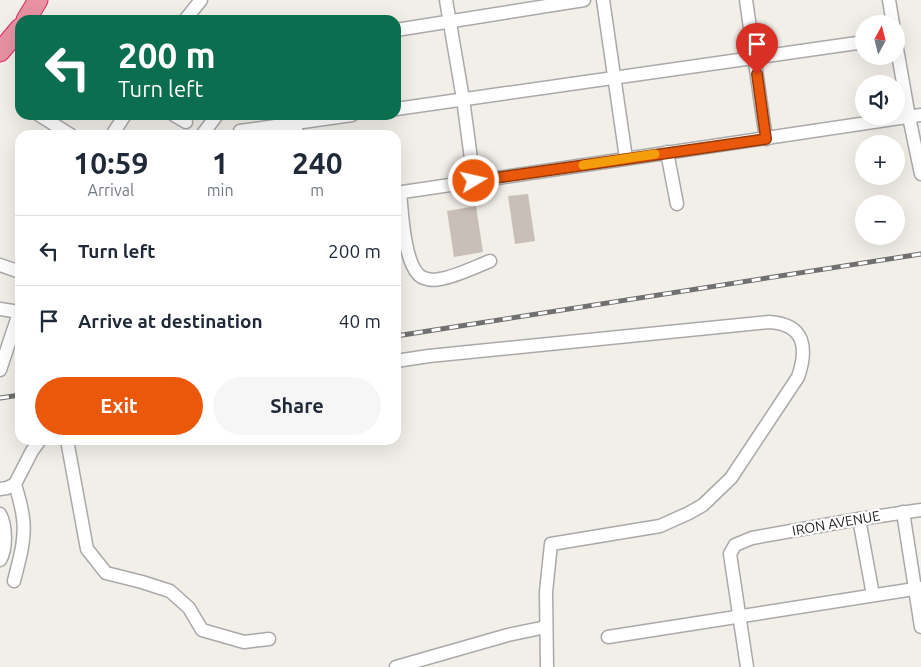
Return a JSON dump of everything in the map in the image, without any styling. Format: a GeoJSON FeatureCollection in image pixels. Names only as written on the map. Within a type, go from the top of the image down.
{"type":"FeatureCollection","features":[{"type":"Feature","properties":{"kind":"highway"},"geometry":{"type":"LineString","coordinates":[[29,15],[38,0]]}},
{"type":"Feature","properties":{"kind":"highway"},"geometry":{"type":"LineString","coordinates":[[0,52],[15,34]]}},
{"type":"Feature","properties":{"kind":"street"},"geometry":{"type":"LineString","coordinates":[[190,15],[201,0]]}},
{"type":"Feature","properties":{"kind":"street"},"geometry":{"type":"LineString","coordinates":[[446,0],[474,181]]}},
{"type":"Feature","properties":{"kind":"street"},"geometry":{"type":"LineString","coordinates":[[401,29],[584,0]]}},
{"type":"Feature","properties":{"kind":"street"},"geometry":{"type":"LineString","coordinates":[[603,0],[626,158]]}},
{"type":"Feature","properties":{"kind":"street"},"geometry":{"type":"LineString","coordinates":[[746,0],[766,139]]}},
{"type":"Feature","properties":{"kind":"street"},"geometry":{"type":"LineString","coordinates":[[889,0],[892,15]]}},
{"type":"Feature","properties":{"kind":"street"},"geometry":{"type":"LineString","coordinates":[[401,108],[855,43]]}},
{"type":"Feature","properties":{"kind":"street"},"geometry":{"type":"LineString","coordinates":[[902,65],[915,116],[921,174]]}},
{"type":"Feature","properties":{"kind":"street"},"geometry":{"type":"LineString","coordinates":[[401,193],[915,116]]}},
{"type":"Feature","properties":{"kind":"street"},"geometry":{"type":"LineString","coordinates":[[47,120],[63,130]]}},
{"type":"Feature","properties":{"kind":"street"},"geometry":{"type":"LineString","coordinates":[[248,130],[321,120]]}},
{"type":"Feature","properties":{"kind":"street"},"geometry":{"type":"LineString","coordinates":[[667,152],[677,204]]}},
{"type":"Feature","properties":{"kind":"street"},"geometry":{"type":"LineString","coordinates":[[401,212],[412,264],[419,276],[429,280],[440,279],[490,261]]}},
{"type":"Feature","properties":{"kind":"street"},"geometry":{"type":"LineString","coordinates":[[0,265],[15,270]]}},
{"type":"Feature","properties":{"kind":"street"},"geometry":{"type":"LineString","coordinates":[[0,309],[15,310]]}},
{"type":"Feature","properties":{"kind":"street"},"geometry":{"type":"LineString","coordinates":[[401,360],[769,322],[790,326],[798,334],[804,348],[803,362],[798,377],[731,478],[703,505],[660,526],[551,544],[546,592],[546,667]]}},
{"type":"Feature","properties":{"kind":"street"},"geometry":{"type":"LineString","coordinates":[[0,370],[15,342]]}},
{"type":"Feature","properties":{"kind":"street"},"geometry":{"type":"LineString","coordinates":[[0,489],[15,484],[36,445]]}},
{"type":"Feature","properties":{"kind":"street"},"geometry":{"type":"LineString","coordinates":[[68,445],[87,549],[106,574],[142,582],[170,591],[189,608],[202,630],[244,642],[269,640]]}},
{"type":"Feature","properties":{"kind":"street"},"geometry":{"type":"LineString","coordinates":[[14,581],[24,528],[15,484]]}},
{"type":"Feature","properties":{"kind":"street","name":"IRON AVENUE"},"geometry":{"type":"LineString","coordinates":[[739,616],[730,554],[735,545],[752,538],[921,510]]}},
{"type":"Feature","properties":{"kind":"street"},"geometry":{"type":"LineString","coordinates":[[903,512],[918,588],[921,627]]}},
{"type":"Feature","properties":{"kind":"street"},"geometry":{"type":"LineString","coordinates":[[0,514],[3,520],[4,554],[0,560]]}},
{"type":"Feature","properties":{"kind":"street"},"geometry":{"type":"LineString","coordinates":[[859,519],[873,595]]}},
{"type":"Feature","properties":{"kind":"street"},"geometry":{"type":"LineString","coordinates":[[608,637],[918,588]]}},
{"type":"Feature","properties":{"kind":"street"},"geometry":{"type":"LineString","coordinates":[[739,616],[746,667]]}},
{"type":"Feature","properties":{"kind":"street"},"geometry":{"type":"LineString","coordinates":[[396,667],[508,635],[546,627]]}},
{"type":"Feature","properties":{"kind":"building"},"geometry":{"type":"Polygon","coordinates":[[[528,194],[535,241],[515,244],[508,196],[528,194]]]}},
{"type":"Feature","properties":{"kind":"building"},"geometry":{"type":"Polygon","coordinates":[[[476,206],[483,252],[454,257],[447,211],[476,206]]]}},
{"type":"Feature","properties":{"kind":"railway"},"geometry":{"type":"LineString","coordinates":[[401,335],[921,254]]}},
{"type":"Feature","properties":{"kind":"railway"},"geometry":{"type":"LineString","coordinates":[[0,398],[15,396]]}},
{"type":"Feature","properties":{"kind":"slow traffic"},"geometry":{"type":"LineString","coordinates":[[583,165],[655,154]]}},
{"type":"Feature","properties":{"kind":"route"},"geometry":{"type":"LineString","coordinates":[[474,181],[766,139],[757,74]]}}]}
